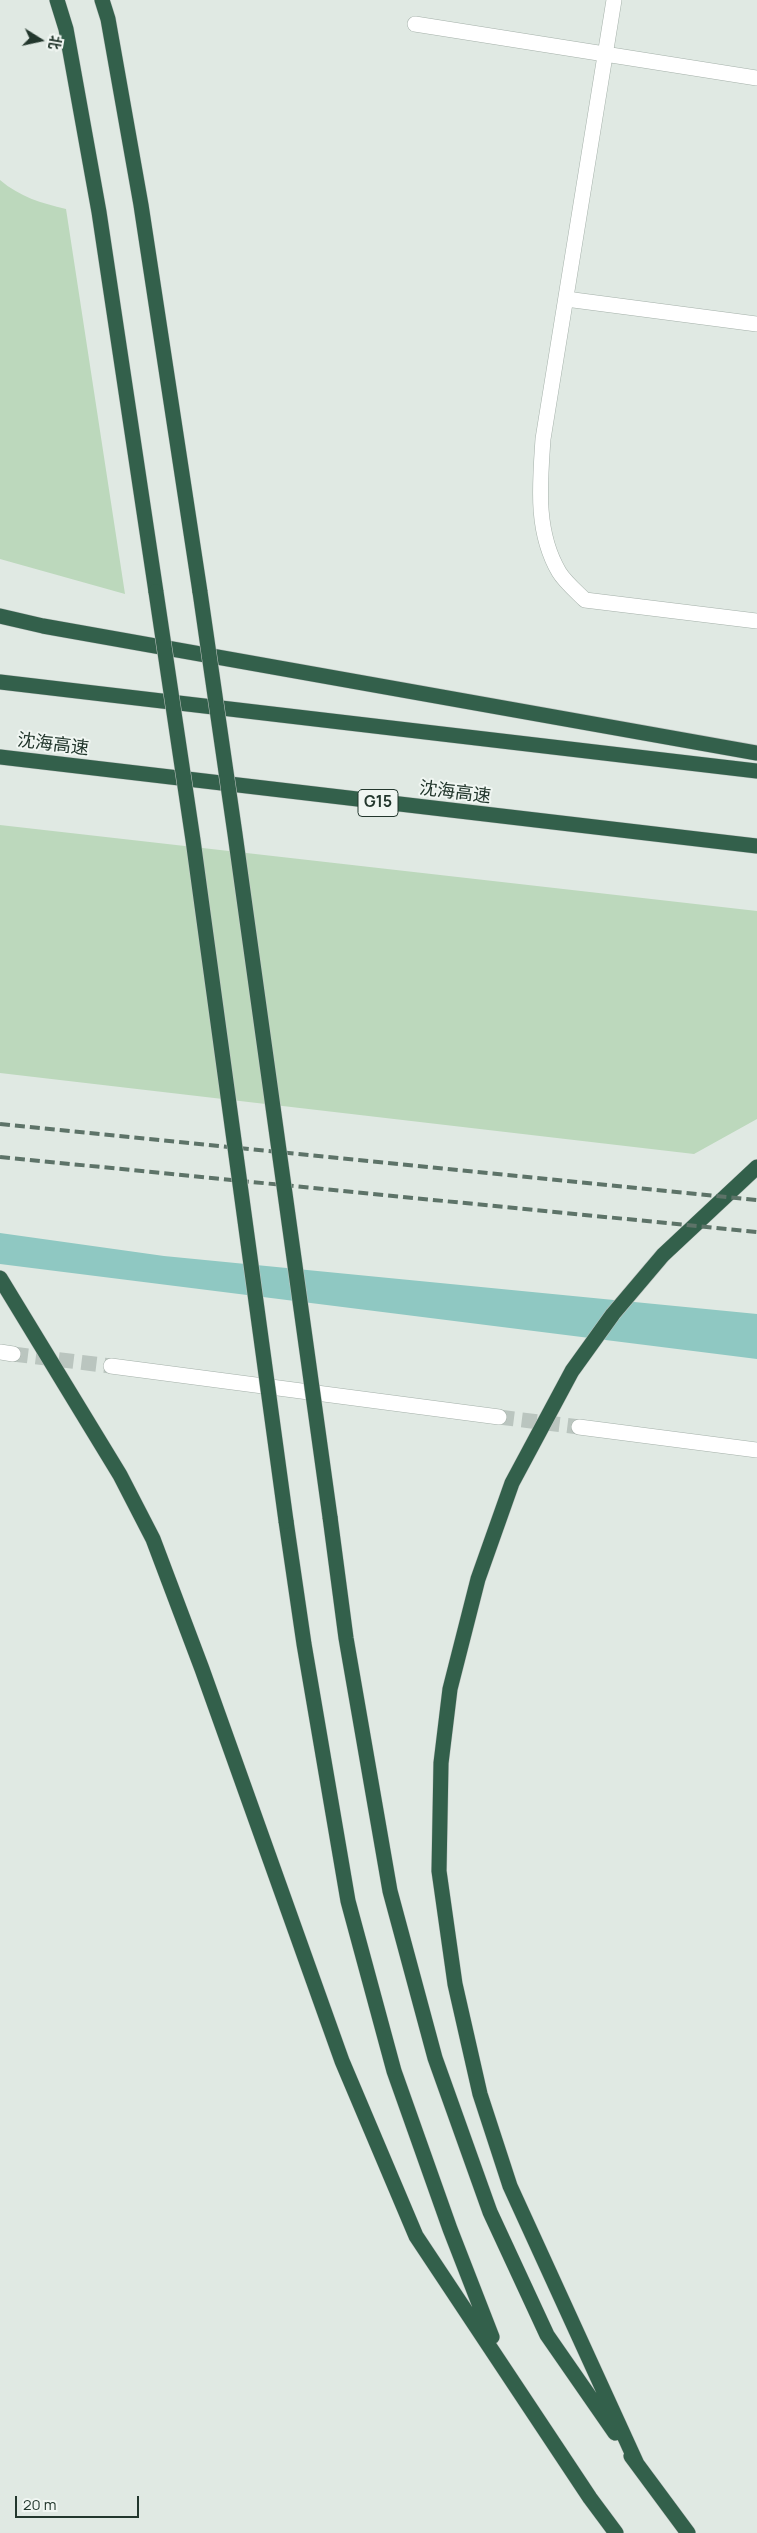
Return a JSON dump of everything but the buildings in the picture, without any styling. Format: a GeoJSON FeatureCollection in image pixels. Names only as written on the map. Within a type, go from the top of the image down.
{"type":"FeatureCollection","features":[{"type":"Feature","properties":{"kind":"highway"},"geometry":{"type":"LineString","coordinates":[[57,0],[66,29],[99,212],[193,840],[304,1644],[348,1901],[394,2071],[450,2229],[501,2361]]}},
{"type":"Feature","properties":{"kind":"highway"},"geometry":{"type":"LineString","coordinates":[[102,0],[108,19],[141,205],[200,592],[346,1638],[390,1891],[435,2058],[490,2212],[547,2335],[637,2464],[688,2533]]}},
{"type":"Feature","properties":{"kind":"highway"},"geometry":{"type":"LineString","coordinates":[[0,616],[43,626],[757,753]]}},
{"type":"Feature","properties":{"kind":"highway"},"geometry":{"type":"LineString","coordinates":[[0,682],[757,770]]}},
{"type":"Feature","properties":{"kind":"highway","name":"沈海高速"},"geometry":{"type":"LineString","coordinates":[[0,757],[757,846]]}},
{"type":"Feature","properties":{"kind":"highway"},"geometry":{"type":"LineString","coordinates":[[637,2464],[510,2186],[480,2094],[455,1984],[439,1872],[441,1763],[450,1689],[478,1579],[512,1483],[572,1371],[613,1314],[664,1255],[757,1167]]}},
{"type":"Feature","properties":{"kind":"highway"},"geometry":{"type":"LineString","coordinates":[[0,1278],[120,1475],[153,1539],[202,1669],[342,2061],[416,2236],[501,2361],[590,2498],[616,2533]]}},
{"type":"Feature","properties":{"kind":"street"},"geometry":{"type":"LineString","coordinates":[[614,0],[543,439],[539,504],[547,543],[559,573],[585,600],[757,620]]}},
{"type":"Feature","properties":{"kind":"street"},"geometry":{"type":"LineString","coordinates":[[415,24],[757,78]]}},
{"type":"Feature","properties":{"kind":"street"},"geometry":{"type":"LineString","coordinates":[[566,299],[757,324]]}},
{"type":"Feature","properties":{"kind":"street"},"geometry":{"type":"LineString","coordinates":[[111,1366],[498,1417]]}},
{"type":"Feature","properties":{"kind":"street"},"geometry":{"type":"LineString","coordinates":[[579,1427],[757,1450]]}},
{"type":"Feature","properties":{"kind":"green space"},"geometry":{"type":"Polygon","coordinates":[[[0,180],[15,191],[31,199],[66,209],[125,594],[0,559],[0,180]]]}},
{"type":"Feature","properties":{"kind":"green space"},"geometry":{"type":"Polygon","coordinates":[[[0,825],[757,911],[757,1119],[694,1154],[0,1073],[0,825]]]}},
{"type":"Feature","properties":{"kind":"water"},"geometry":{"type":"Polygon","coordinates":[[[0,1233],[164,1256],[757,1314],[757,1359],[0,1264],[0,1233]]]}},
{"type":"Feature","properties":{"kind":"tunnel"},"geometry":{"type":"LineString","coordinates":[[13,1354],[111,1366]]}},
{"type":"Feature","properties":{"kind":"tunnel"},"geometry":{"type":"LineString","coordinates":[[499,1417],[579,1427]]}},
{"type":"Feature","properties":{"kind":"railway"},"geometry":{"type":"LineString","coordinates":[[0,1124],[757,1200]]}},
{"type":"Feature","properties":{"kind":"railway"},"geometry":{"type":"LineString","coordinates":[[0,1157],[757,1232]]}}]}
